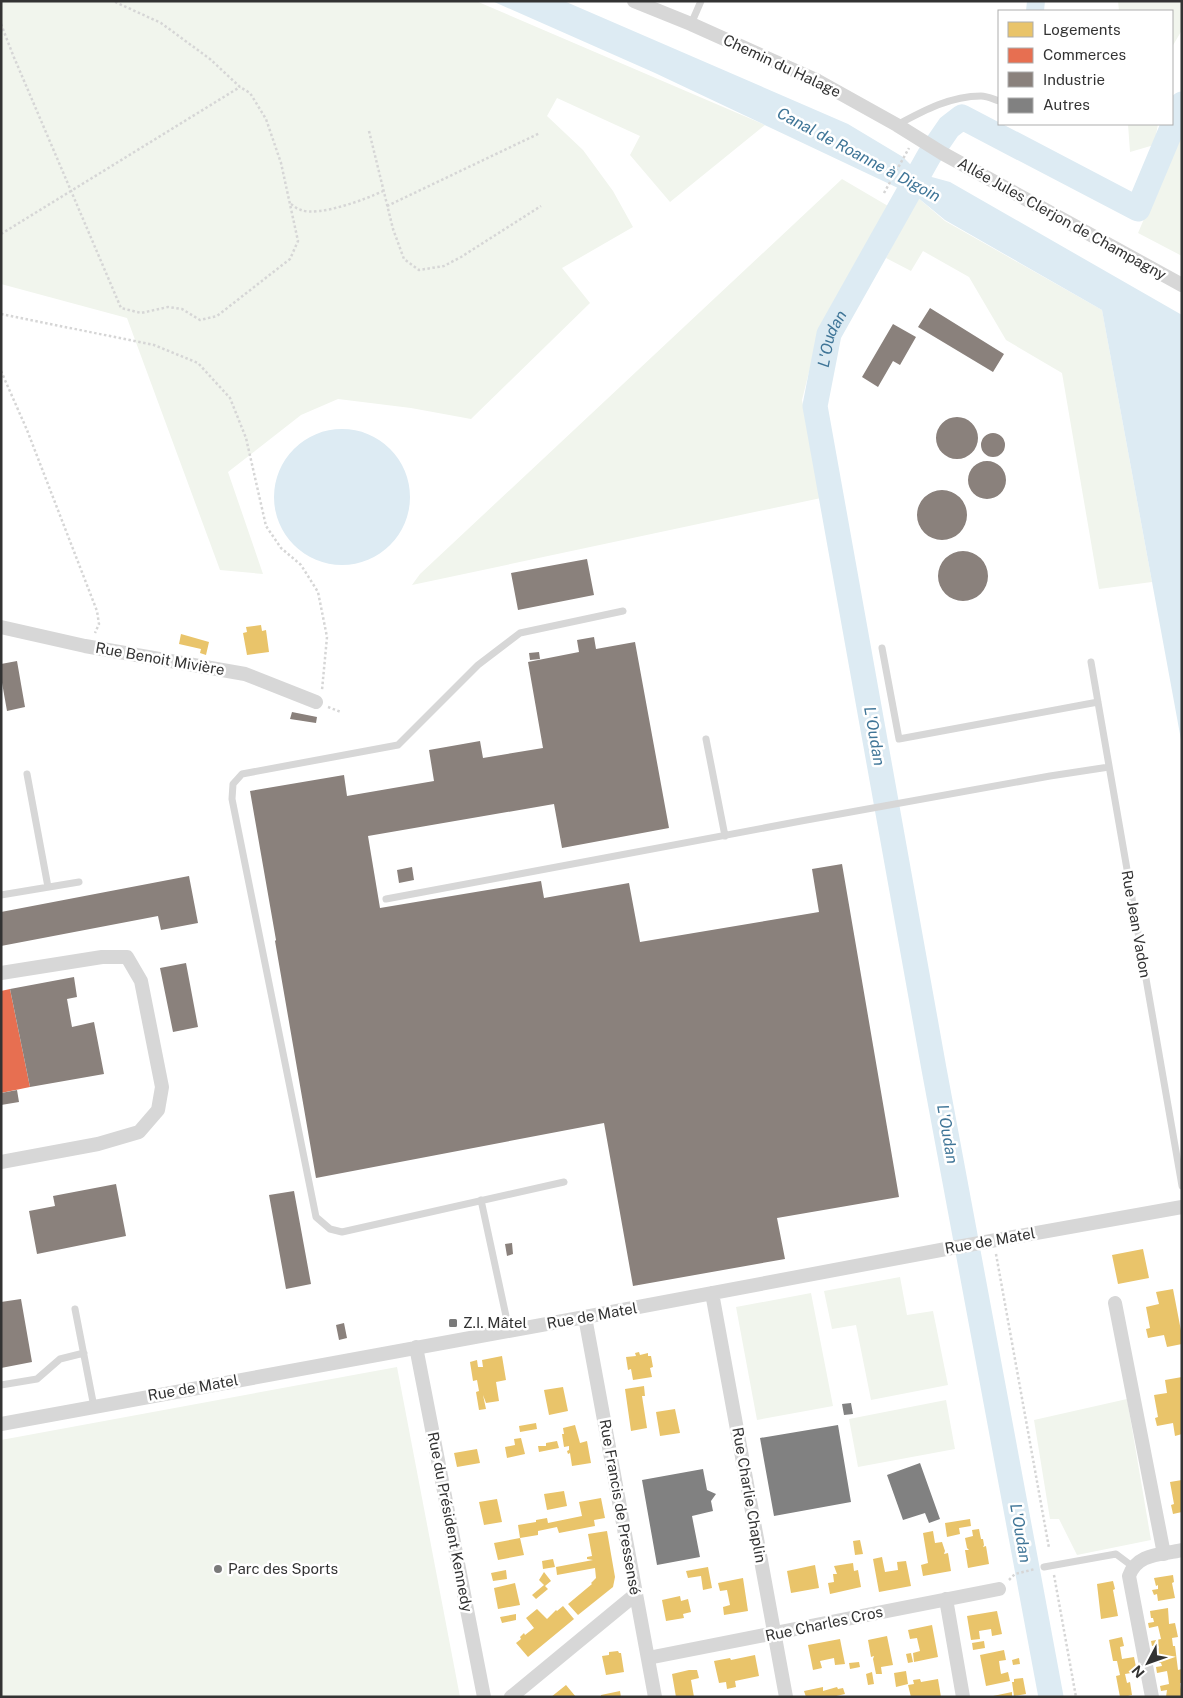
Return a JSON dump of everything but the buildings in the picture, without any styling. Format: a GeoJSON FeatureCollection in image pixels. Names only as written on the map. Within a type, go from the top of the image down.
{"type":"FeatureCollection","features":[{"type":"Feature","properties":{"kind":"street","name":"Chemin du Halage"},"geometry":{"type":"LineString","coordinates":[[634,1],[691,24],[818,82],[925,142]]}},
{"type":"Feature","properties":{"kind":"street","name":"Allée Jules Clerjon de Champagny"},"geometry":{"type":"LineString","coordinates":[[925,142],[1182,285]]}},
{"type":"Feature","properties":{"kind":"street","name":"Rue Benoit Mivière"},"geometry":{"type":"LineString","coordinates":[[1,627],[85,646],[245,674],[316,702]]}},
{"type":"Feature","properties":{"kind":"street"},"geometry":{"type":"LineString","coordinates":[[1,973],[102,957],[128,957],[141,981],[162,1087],[158,1110],[139,1132],[98,1144],[1,1162]]}},
{"type":"Feature","properties":{"kind":"street","name":"Rue de Matel"},"geometry":{"type":"LineString","coordinates":[[1,1424],[1182,1207]]}},
{"type":"Feature","properties":{"kind":"street","name":"Rue Charlie Chaplin"},"geometry":{"type":"LineString","coordinates":[[712,1293],[786,1697]]}},
{"type":"Feature","properties":{"kind":"street"},"geometry":{"type":"LineString","coordinates":[[1115,1303],[1164,1554]]}},
{"type":"Feature","properties":{"kind":"street","name":"Rue Francis de Pressensé"},"geometry":{"type":"LineString","coordinates":[[585,1317],[655,1697]]}},
{"type":"Feature","properties":{"kind":"street","name":"Rue du Président Kennedy"},"geometry":{"type":"LineString","coordinates":[[416,1347],[484,1697]]}},
{"type":"Feature","properties":{"kind":"street"},"geometry":{"type":"LineString","coordinates":[[1152,1697],[1129,1576],[1132,1566],[1143,1558],[1182,1550]]}},
{"type":"Feature","properties":{"kind":"street","name":"Rue Charles Cros"},"geometry":{"type":"LineString","coordinates":[[648,1658],[999,1589]]}},
{"type":"Feature","properties":{"kind":"street"},"geometry":{"type":"LineString","coordinates":[[511,1697],[636,1594]]}},
{"type":"Feature","properties":{"kind":"street"},"geometry":{"type":"LineString","coordinates":[[946,1599],[964,1697]]}},
{"type":"Feature","properties":{"kind":"lane"},"geometry":{"type":"LineString","coordinates":[[691,24],[701,1]]}},
{"type":"Feature","properties":{"kind":"lane"},"geometry":{"type":"LineString","coordinates":[[897,125],[932,106],[958,99],[982,95],[998,101]]}},
{"type":"Feature","properties":{"kind":"lane"},"geometry":{"type":"LineString","coordinates":[[564,1182],[342,1232],[330,1229],[316,1217],[232,799],[233,784],[242,774],[398,745],[478,665],[520,633],[623,611]]}},
{"type":"Feature","properties":{"kind":"lane"},"geometry":{"type":"LineString","coordinates":[[882,648],[899,739],[1098,702]]}},
{"type":"Feature","properties":{"kind":"lane","name":"Rue Jean Vadon"},"geometry":{"type":"LineString","coordinates":[[1091,662],[1182,1186]]}},
{"type":"Feature","properties":{"kind":"lane"},"geometry":{"type":"LineString","coordinates":[[706,739],[725,836]]}},
{"type":"Feature","properties":{"kind":"lane"},"geometry":{"type":"LineString","coordinates":[[386,899],[1030,780],[1109,768]]}},
{"type":"Feature","properties":{"kind":"lane"},"geometry":{"type":"LineString","coordinates":[[27,774],[48,887]]}},
{"type":"Feature","properties":{"kind":"lane"},"geometry":{"type":"LineString","coordinates":[[1,895],[79,882]]}},
{"type":"Feature","properties":{"kind":"lane"},"geometry":{"type":"LineString","coordinates":[[481,1200],[509,1330]]}},
{"type":"Feature","properties":{"kind":"lane"},"geometry":{"type":"LineString","coordinates":[[75,1309],[94,1406]]}},
{"type":"Feature","properties":{"kind":"lane"},"geometry":{"type":"LineString","coordinates":[[1,1385],[37,1379],[60,1359],[84,1353]]}},
{"type":"Feature","properties":{"kind":"lane"},"geometry":{"type":"LineString","coordinates":[[1044,1567],[1116,1554],[1132,1566]]}},
{"type":"Feature","properties":{"kind":"path"},"geometry":{"type":"LineString","coordinates":[[1,24],[121,308],[141,313],[168,307],[182,309],[200,320],[217,316],[290,259],[298,241],[281,163],[266,119],[250,93],[240,88],[210,59],[161,23],[113,1]]}},
{"type":"Feature","properties":{"kind":"path"},"geometry":{"type":"LineString","coordinates":[[1,234],[240,88]]}},
{"type":"Feature","properties":{"kind":"path"},"geometry":{"type":"LineString","coordinates":[[369,131],[387,206],[404,259],[419,270],[444,266],[541,206]]}},
{"type":"Feature","properties":{"kind":"path"},"geometry":{"type":"LineString","coordinates":[[387,206],[540,133]]}},
{"type":"Feature","properties":{"kind":"path"},"geometry":{"type":"LineString","coordinates":[[884,193],[910,146]]}},
{"type":"Feature","properties":{"kind":"path"},"geometry":{"type":"LineString","coordinates":[[291,204],[302,211],[328,210],[361,201],[383,191]]}},
{"type":"Feature","properties":{"kind":"path"},"geometry":{"type":"LineString","coordinates":[[1,314],[154,345],[198,363],[230,398],[246,438],[266,526],[281,548],[302,565],[318,592],[327,638],[322,689]]}},
{"type":"Feature","properties":{"kind":"path"},"geometry":{"type":"LineString","coordinates":[[1,371],[27,430],[96,611],[99,624],[92,641],[85,646]]}},
{"type":"Feature","properties":{"kind":"path"},"geometry":{"type":"LineString","coordinates":[[994,1241],[1049,1548]]}},
{"type":"Feature","properties":{"kind":"path"},"geometry":{"type":"LineString","coordinates":[[1052,1566],[1076,1697]]}},
{"type":"Feature","properties":{"kind":"path"},"geometry":{"type":"LineString","coordinates":[[1015,1574],[1044,1567]]}},
{"type":"Feature","properties":{"kind":"shaded area"},"geometry":{"type":"Polygon","coordinates":[[[1,1],[476,1],[765,125],[670,202],[630,155],[640,136],[557,98],[547,116],[583,150],[613,191],[633,227],[562,268],[590,303],[471,419],[411,408],[338,399],[301,415],[228,472],[263,574],[220,570],[127,318],[1,284],[1,1]]]}},
{"type":"Feature","properties":{"kind":"shaded area"},"geometry":{"type":"Polygon","coordinates":[[[1118,1],[1182,1],[1182,30],[1173,45],[1173,10],[1119,10],[1118,1]]]}},
{"type":"Feature","properties":{"kind":"shaded area"},"geometry":{"type":"Polygon","coordinates":[[[1128,125],[1158,125],[1154,145],[1130,152],[1128,125]]]}},
{"type":"Feature","properties":{"kind":"shaded area"},"geometry":{"type":"Polygon","coordinates":[[[1182,130],[1182,256],[1138,233],[1182,130]]]}},
{"type":"Feature","properties":{"kind":"shaded area"},"geometry":{"type":"Polygon","coordinates":[[[842,179],[888,206],[819,332],[802,400],[821,498],[412,585],[420,574],[842,179]]]}},
{"type":"Feature","properties":{"kind":"shaded area"},"geometry":{"type":"Polygon","coordinates":[[[917,197],[945,221],[1102,310],[1152,582],[1099,589],[1062,373],[1006,340],[969,277],[923,251],[911,271],[886,258],[917,197]]]}},
{"type":"Feature","properties":{"kind":"shaded area"},"geometry":{"type":"Polygon","coordinates":[[[900,1277],[907,1315],[933,1311],[948,1385],[871,1400],[856,1325],[832,1329],[824,1291],[900,1277]]]}},
{"type":"Feature","properties":{"kind":"shaded area"},"geometry":{"type":"Polygon","coordinates":[[[811,1293],[833,1406],[757,1420],[736,1307],[811,1293]]]}},
{"type":"Feature","properties":{"kind":"shaded area","name":"Parc des Sports"},"geometry":{"type":"Polygon","coordinates":[[[397,1367],[460,1697],[1,1697],[1,1440],[397,1367]]]}},
{"type":"Feature","properties":{"kind":"shaded area"},"geometry":{"type":"Polygon","coordinates":[[[1127,1399],[1151,1540],[1077,1555],[1059,1519],[1050,1519],[1034,1420],[1127,1399]]]}},
{"type":"Feature","properties":{"kind":"shaded area"},"geometry":{"type":"Polygon","coordinates":[[[946,1400],[955,1449],[858,1467],[849,1419],[946,1400]]]}},
{"type":"Feature","properties":{"kind":"water","name":"Canal de Roanne à Digoin"},"geometry":{"type":"Polygon","coordinates":[[[492,1],[564,1],[848,124],[903,157],[912,166],[928,176],[950,182],[1182,315],[1182,745],[1102,310],[945,220],[917,197],[655,73],[492,1]]]}},
{"type":"Feature","properties":{"kind":"water"},"geometry":{"type":"Polygon","coordinates":[[[1027,1],[1045,1],[1044,10],[1026,10],[1027,1]]]}},
{"type":"Feature","properties":{"kind":"water"},"geometry":{"type":"Polygon","coordinates":[[[342,429],[368,434],[380,440],[390,449],[399,459],[405,471],[410,497],[405,523],[399,535],[390,545],[380,554],[368,560],[342,565],[316,560],[304,554],[294,545],[285,535],[279,523],[274,497],[279,471],[285,459],[294,449],[304,440],[316,434],[342,429]]]}},
{"type":"Feature","properties":{"kind":"waterway","name":"L'Oudan"},"geometry":{"type":"LineString","coordinates":[[1051,1697],[934,1069],[815,406],[829,334],[929,156],[949,127],[962,117],[1138,209],[1182,104]]}},
{"type":"Feature","properties":{"kind":"place","name":"Z.I. Mâtel"},"geometry":{"type":"Point","coordinates":[453,1323]}},
{"type":"Feature","properties":{"kind":"place","name":"Parc des Sports"},"geometry":{"type":"Point","coordinates":[218,1569]}}]}
